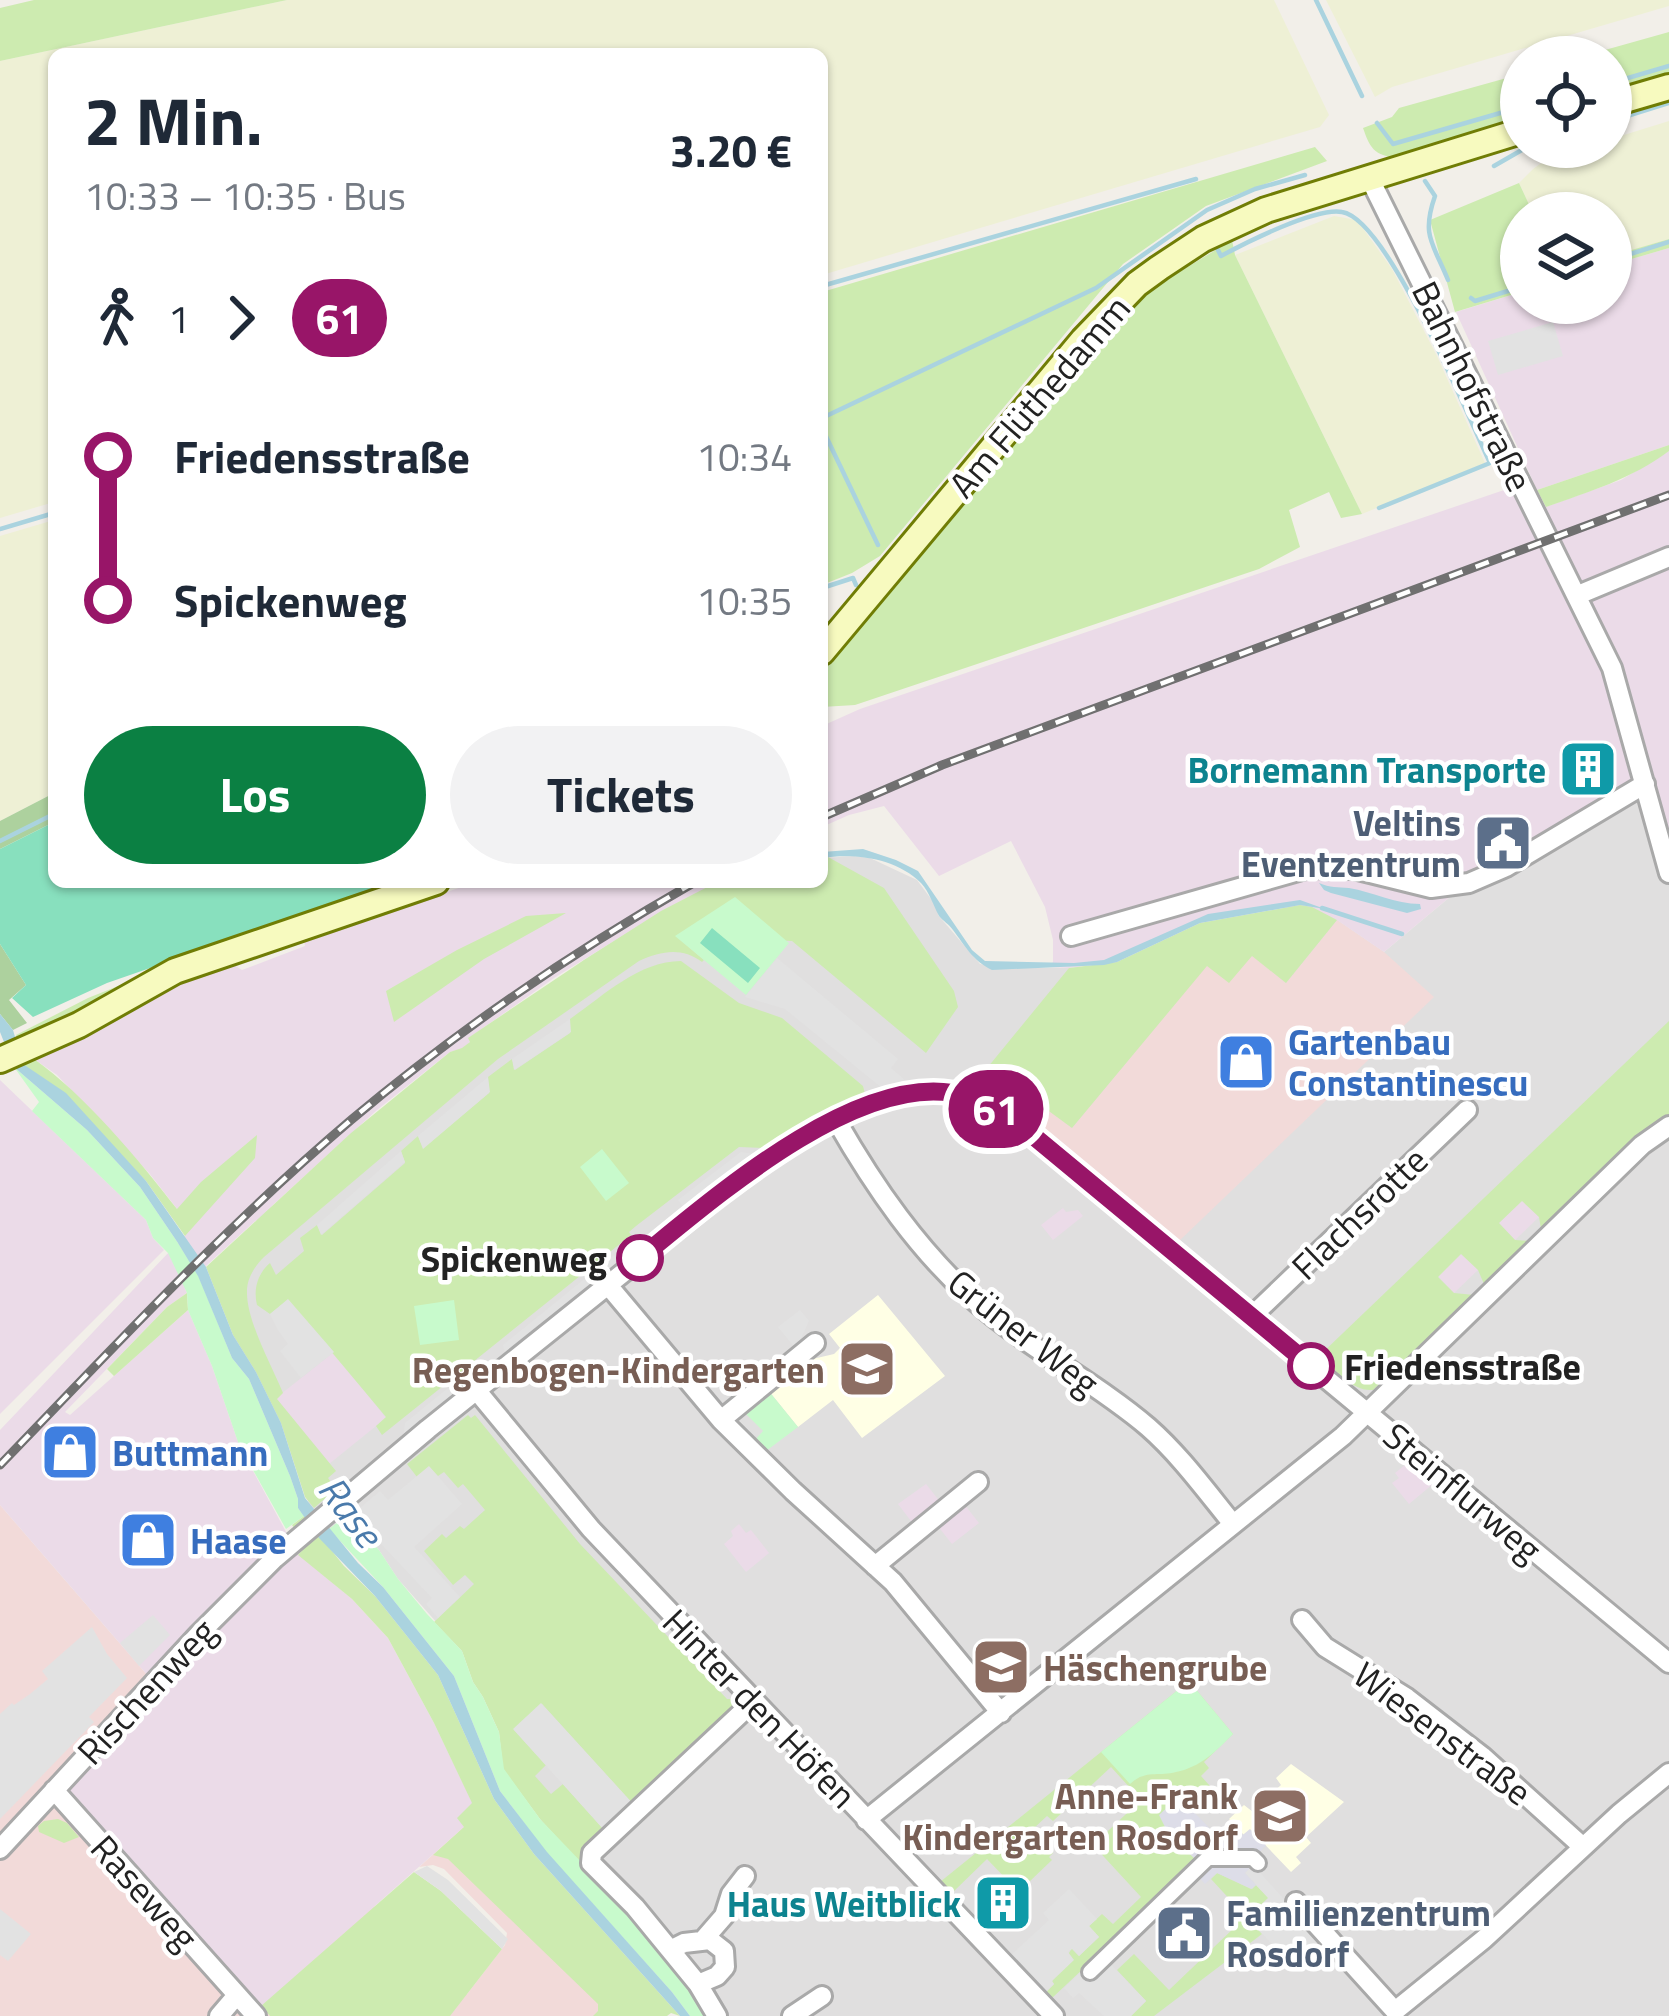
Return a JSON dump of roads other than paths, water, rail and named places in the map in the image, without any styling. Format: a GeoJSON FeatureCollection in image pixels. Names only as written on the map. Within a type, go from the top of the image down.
{"type":"FeatureCollection","features":[{"type":"Feature","properties":{"kind":"main road"},"geometry":{"type":"LineString","coordinates":[[1632,98],[1669,87]]}},
{"type":"Feature","properties":{"kind":"main road","name":"Am Flüthedamm"},"geometry":{"type":"LineString","coordinates":[[828,645],[1052,374],[1137,284],[1233,224],[1293,200],[1500,137]]}},
{"type":"Feature","properties":{"kind":"main road"},"geometry":{"type":"LineString","coordinates":[[0,1060],[30,1049],[175,971],[418,888]]}},
{"type":"Feature","properties":{"kind":"street","name":"Bahnhofstraße"},"geometry":{"type":"LineString","coordinates":[[1369,177],[1616,680],[1669,873]]}},
{"type":"Feature","properties":{"kind":"street"},"geometry":{"type":"LineString","coordinates":[[1578,595],[1669,557]]}},
{"type":"Feature","properties":{"kind":"street"},"geometry":{"type":"LineString","coordinates":[[1071,936],[1316,867],[1354,869],[1431,888],[1480,880],[1645,784]]}},
{"type":"Feature","properties":{"kind":"street","name":"Steinflurweg"},"geometry":{"type":"LineString","coordinates":[[836,1120],[918,1093],[955,1094],[986,1103],[1019,1124],[1669,1664]]}},
{"type":"Feature","properties":{"kind":"street","name":"Flachsrotte"},"geometry":{"type":"LineString","coordinates":[[1251,1317],[1467,1109]]}},
{"type":"Feature","properties":{"kind":"street"},"geometry":{"type":"LineString","coordinates":[[477,1390],[749,1172],[836,1120]]}},
{"type":"Feature","properties":{"kind":"street","name":"Grüner Weg"},"geometry":{"type":"LineString","coordinates":[[836,1120],[886,1202],[952,1279],[1004,1325],[1146,1426],[1233,1524]]}},
{"type":"Feature","properties":{"kind":"street"},"geometry":{"type":"LineString","coordinates":[[866,1820],[1343,1436],[1642,1145],[1669,1126]]}},
{"type":"Feature","properties":{"kind":"street"},"geometry":{"type":"LineString","coordinates":[[607,1284],[721,1420],[917,1610],[1000,1713]]}},
{"type":"Feature","properties":{"kind":"street"},"geometry":{"type":"LineString","coordinates":[[721,1420],[815,1343]]}},
{"type":"Feature","properties":{"kind":"street","name":"Rischenweg"},"geometry":{"type":"LineString","coordinates":[[0,1849],[199,1634],[299,1537],[477,1390]]}},
{"type":"Feature","properties":{"kind":"street","name":"Hinter den Höfen"},"geometry":{"type":"LineString","coordinates":[[477,1390],[591,1529],[1054,2016]]}},
{"type":"Feature","properties":{"kind":"street"},"geometry":{"type":"LineString","coordinates":[[875,1566],[978,1482]]}},
{"type":"Feature","properties":{"kind":"street","name":"Wiesenstraße"},"geometry":{"type":"LineString","coordinates":[[1302,1620],[1325,1647],[1407,1698],[1482,1756],[1583,1847]]}},
{"type":"Feature","properties":{"kind":"street"},"geometry":{"type":"LineString","coordinates":[[717,2016],[672,1949],[591,1863],[592,1853],[753,1702]]}},
{"type":"Feature","properties":{"kind":"street"},"geometry":{"type":"LineString","coordinates":[[1296,1902],[1395,2011],[1484,1939],[1669,1773]]}},
{"type":"Feature","properties":{"kind":"street","name":"Raseweg"},"geometry":{"type":"LineString","coordinates":[[54,1790],[256,2016]]}},
{"type":"Feature","properties":{"kind":"street"},"geometry":{"type":"LineString","coordinates":[[1090,1972],[1208,1858],[1253,1858],[1258,1863]]}},
{"type":"Feature","properties":{"kind":"street"},"geometry":{"type":"LineString","coordinates":[[704,1939],[724,1916],[731,1894],[745,1876]]}},
{"type":"Feature","properties":{"kind":"street"},"geometry":{"type":"LineString","coordinates":[[672,1949],[704,1939],[721,1946],[726,1962],[718,1976],[698,1984]]}},
{"type":"Feature","properties":{"kind":"street"},"geometry":{"type":"LineString","coordinates":[[219,2016],[237,1995]]}},
{"type":"Feature","properties":{"kind":"street"},"geometry":{"type":"LineString","coordinates":[[792,2016],[822,1996]]}},
{"type":"Feature","properties":{"kind":"water"},"geometry":{"type":"Polygon","coordinates":[[[863,849],[918,871],[972,950],[985,961],[1104,960],[1208,914],[1300,900],[1325,909],[1300,905],[1200,923],[1104,965],[992,970],[970,953],[911,875],[874,859],[828,858],[828,852],[863,849]]]}},
{"type":"Feature","properties":{"kind":"water"},"geometry":{"type":"Polygon","coordinates":[[[1319,883],[1420,904],[1421,909],[1407,913],[1331,893],[1319,883]]]}},
{"type":"Feature","properties":{"kind":"water"},"geometry":{"type":"Polygon","coordinates":[[[0,1014],[13,1030],[23,1064],[66,1093],[146,1181],[206,1267],[233,1335],[281,1423],[305,1498],[454,1676],[500,1791],[690,2016],[680,2016],[534,1854],[494,1799],[438,1675],[298,1508],[290,1476],[249,1379],[232,1358],[198,1276],[178,1243],[140,1187],[87,1130],[14,1067],[0,1032],[0,1014]]]}},
{"type":"Feature","properties":{"kind":"waterway"},"geometry":{"type":"LineString","coordinates":[[1316,0],[1362,96]]}},
{"type":"Feature","properties":{"kind":"waterway"},"geometry":{"type":"LineString","coordinates":[[1632,77],[1669,66]]}},
{"type":"Feature","properties":{"kind":"waterway"},"geometry":{"type":"LineString","coordinates":[[1632,114],[1669,103]]}},
{"type":"Feature","properties":{"kind":"waterway"},"geometry":{"type":"LineString","coordinates":[[1377,123],[1393,144],[1500,113]]}},
{"type":"Feature","properties":{"kind":"waterway"},"geometry":{"type":"LineString","coordinates":[[1494,166],[1500,163]]}},
{"type":"Feature","properties":{"kind":"waterway"},"geometry":{"type":"LineString","coordinates":[[828,415],[1096,288],[1207,210],[1255,189],[1305,175]]}},
{"type":"Feature","properties":{"kind":"waterway"},"geometry":{"type":"LineString","coordinates":[[828,284],[1196,179]]}},
{"type":"Feature","properties":{"kind":"waterway"},"geometry":{"type":"LineString","coordinates":[[1425,181],[1435,196],[1429,221],[1431,239],[1448,280]]}},
{"type":"Feature","properties":{"kind":"waterway"},"geometry":{"type":"LineString","coordinates":[[1218,250],[1221,256],[1299,220],[1342,212],[1361,223],[1403,282],[1490,463],[1379,508]]}},
{"type":"Feature","properties":{"kind":"waterway"},"geometry":{"type":"LineString","coordinates":[[1632,253],[1669,242]]}},
{"type":"Feature","properties":{"kind":"waterway"},"geometry":{"type":"LineString","coordinates":[[1471,298],[1500,293]]}},
{"type":"Feature","properties":{"kind":"waterway"},"geometry":{"type":"LineString","coordinates":[[828,441],[878,545]]}},
{"type":"Feature","properties":{"kind":"waterway"},"geometry":{"type":"LineString","coordinates":[[0,529],[48,515]]}},
{"type":"Feature","properties":{"kind":"waterway"},"geometry":{"type":"LineString","coordinates":[[828,586],[853,578],[856,585]]}},
{"type":"Feature","properties":{"kind":"waterway"},"geometry":{"type":"LineString","coordinates":[[0,841],[48,817]]}},
{"type":"Feature","properties":{"kind":"waterway"},"geometry":{"type":"LineString","coordinates":[[1322,908],[1402,934]]}},
{"type":"Feature","properties":{"kind":"railway"},"geometry":{"type":"LineString","coordinates":[[828,814],[942,765],[1669,495]]}},
{"type":"Feature","properties":{"kind":"railway"},"geometry":{"type":"LineString","coordinates":[[0,1465],[215,1245],[351,1120],[518,993],[685,888]]}},
{"type":"Feature","properties":{"kind":"place","name":"Bornemann Transporte"},"geometry":{"type":"Point","coordinates":[1588,769]}},
{"type":"Feature","properties":{"kind":"place","name":"Veltins Eventzentrum"},"geometry":{"type":"Point","coordinates":[1503,843]}},
{"type":"Feature","properties":{"kind":"place","name":"Gartenbau Constantinescu"},"geometry":{"type":"Point","coordinates":[1246,1062]}},
{"type":"Feature","properties":{"kind":"place","name":"Spickenweg"},"geometry":{"type":"Point","coordinates":[640,1258]}},
{"type":"Feature","properties":{"kind":"place","name":"Friedensstraße"},"geometry":{"type":"Point","coordinates":[1311,1366]}},
{"type":"Feature","properties":{"kind":"place","name":"Regenbogen-Kindergarten"},"geometry":{"type":"Point","coordinates":[867,1369]}},
{"type":"Feature","properties":{"kind":"place","name":"Buttmann"},"geometry":{"type":"Point","coordinates":[70,1452]}},
{"type":"Feature","properties":{"kind":"place","name":"Haase"},"geometry":{"type":"Point","coordinates":[148,1540]}},
{"type":"Feature","properties":{"kind":"place","name":"Häschengrube"},"geometry":{"type":"Point","coordinates":[1001,1667]}},
{"type":"Feature","properties":{"kind":"place","name":"Anne-Frank Kindergarten Rosdorf"},"geometry":{"type":"Point","coordinates":[1280,1816]}},
{"type":"Feature","properties":{"kind":"place","name":"Haus Weitblick"},"geometry":{"type":"Point","coordinates":[1003,1903]}},
{"type":"Feature","properties":{"kind":"place","name":"Familienzentrum Rosdorf"},"geometry":{"type":"Point","coordinates":[1184,1933]}},
{"type":"Feature","properties":{"kind":"water label","name":"Rase"},"geometry":{"type":"Point","coordinates":[351,1511]}}]}
